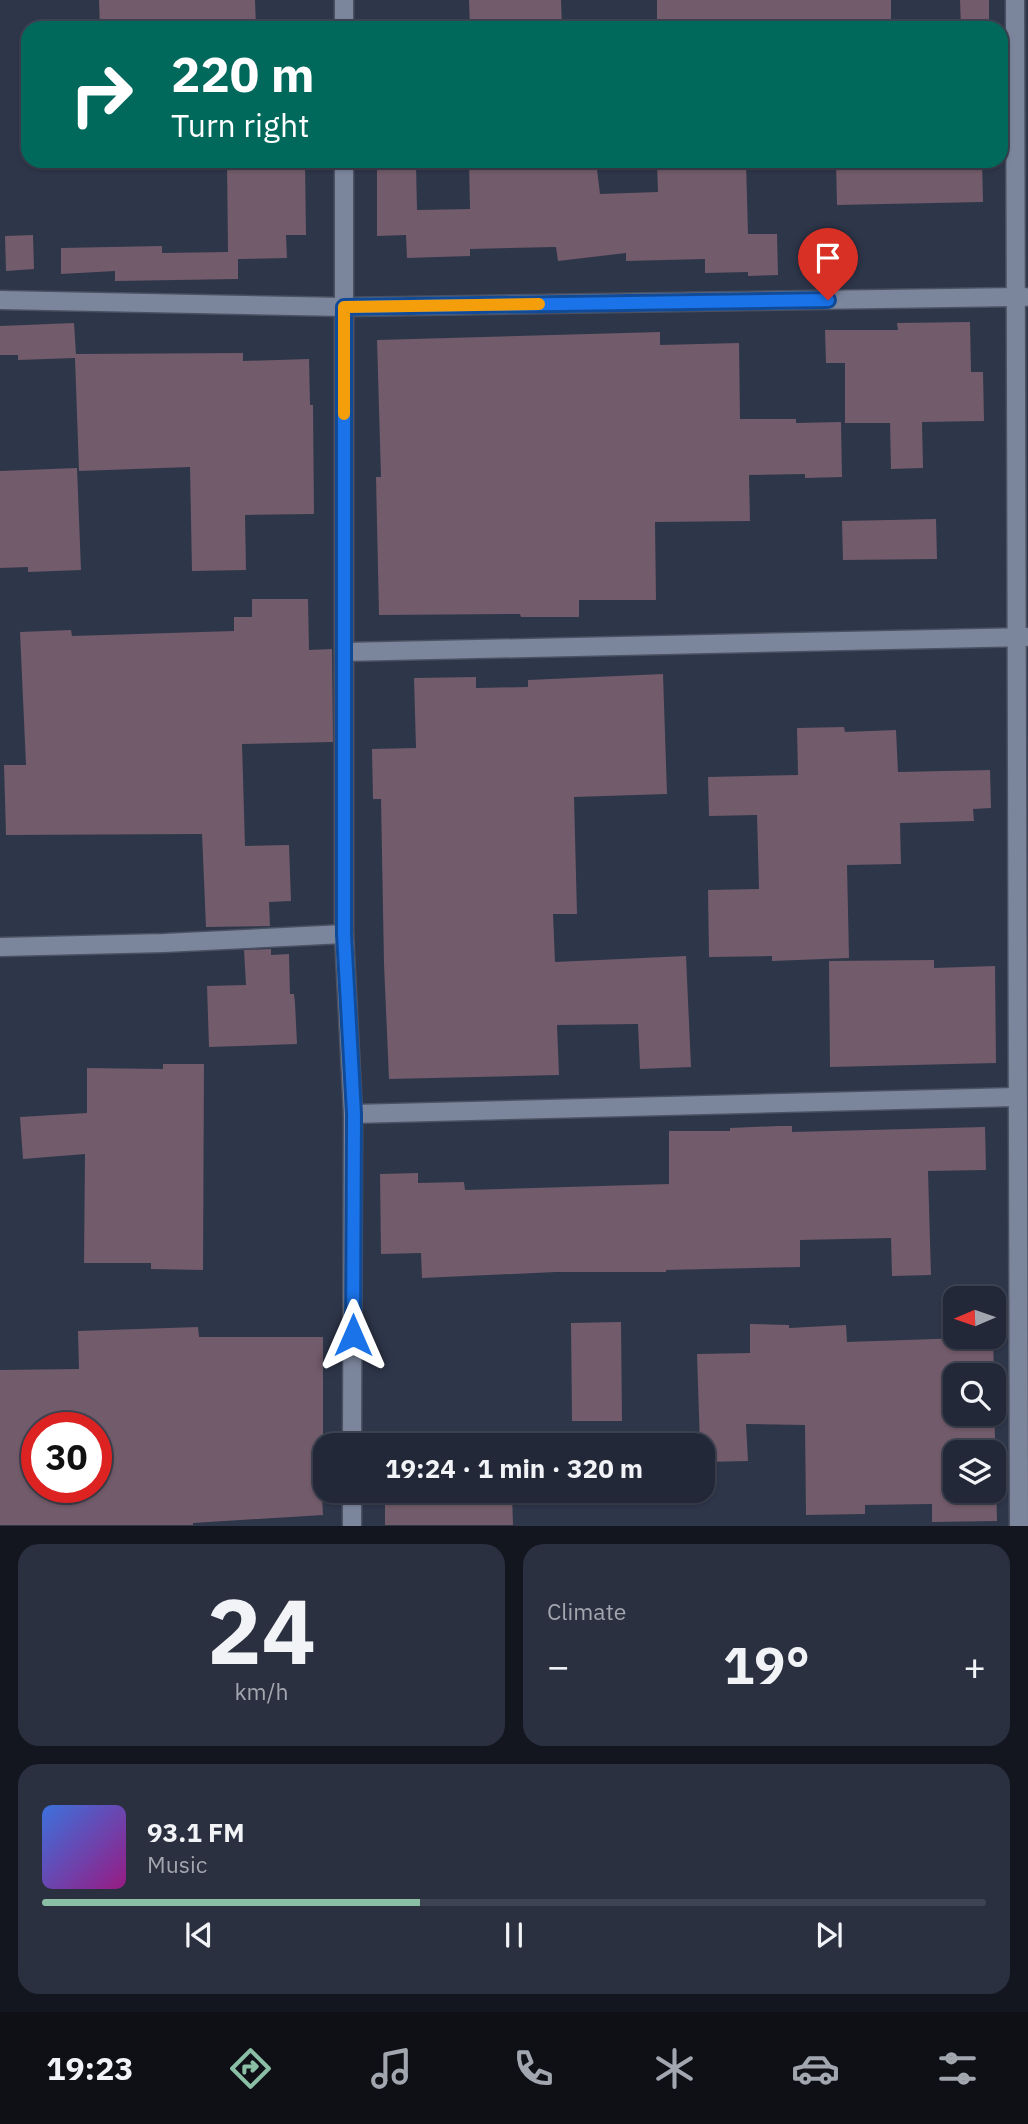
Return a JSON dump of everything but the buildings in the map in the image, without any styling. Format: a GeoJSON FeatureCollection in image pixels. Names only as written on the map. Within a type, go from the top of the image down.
{"type":"FeatureCollection","features":[{"type":"Feature","properties":{"kind":"street"},"geometry":{"type":"LineString","coordinates":[[344,0],[344,21]]}},
{"type":"Feature","properties":{"kind":"street"},"geometry":{"type":"LineString","coordinates":[[1015,0],[1022,297],[1022,637],[1016,1097],[1019,1525]]}},
{"type":"Feature","properties":{"kind":"street"},"geometry":{"type":"LineString","coordinates":[[344,168],[344,934],[354,1114],[352,1433]]}},
{"type":"Feature","properties":{"kind":"street"},"geometry":{"type":"LineString","coordinates":[[0,300],[344,307],[1022,297]]}},
{"type":"Feature","properties":{"kind":"street"},"geometry":{"type":"LineString","coordinates":[[344,652],[1022,637]]}},
{"type":"Feature","properties":{"kind":"street"},"geometry":{"type":"LineString","coordinates":[[0,947],[164,943],[344,934]]}},
{"type":"Feature","properties":{"kind":"street"},"geometry":{"type":"LineString","coordinates":[[354,1114],[1016,1097]]}},
{"type":"Feature","properties":{"kind":"street"},"geometry":{"type":"LineString","coordinates":[[352,1503],[352,1525]]}},
{"type":"Feature","properties":{"kind":"slow traffic"},"geometry":{"type":"LineString","coordinates":[[344,414],[344,307],[539,304]]}},
{"type":"Feature","properties":{"kind":"route"},"geometry":{"type":"LineString","coordinates":[[353,1335],[354,1114],[344,934],[344,307],[828,300]]}}]}
